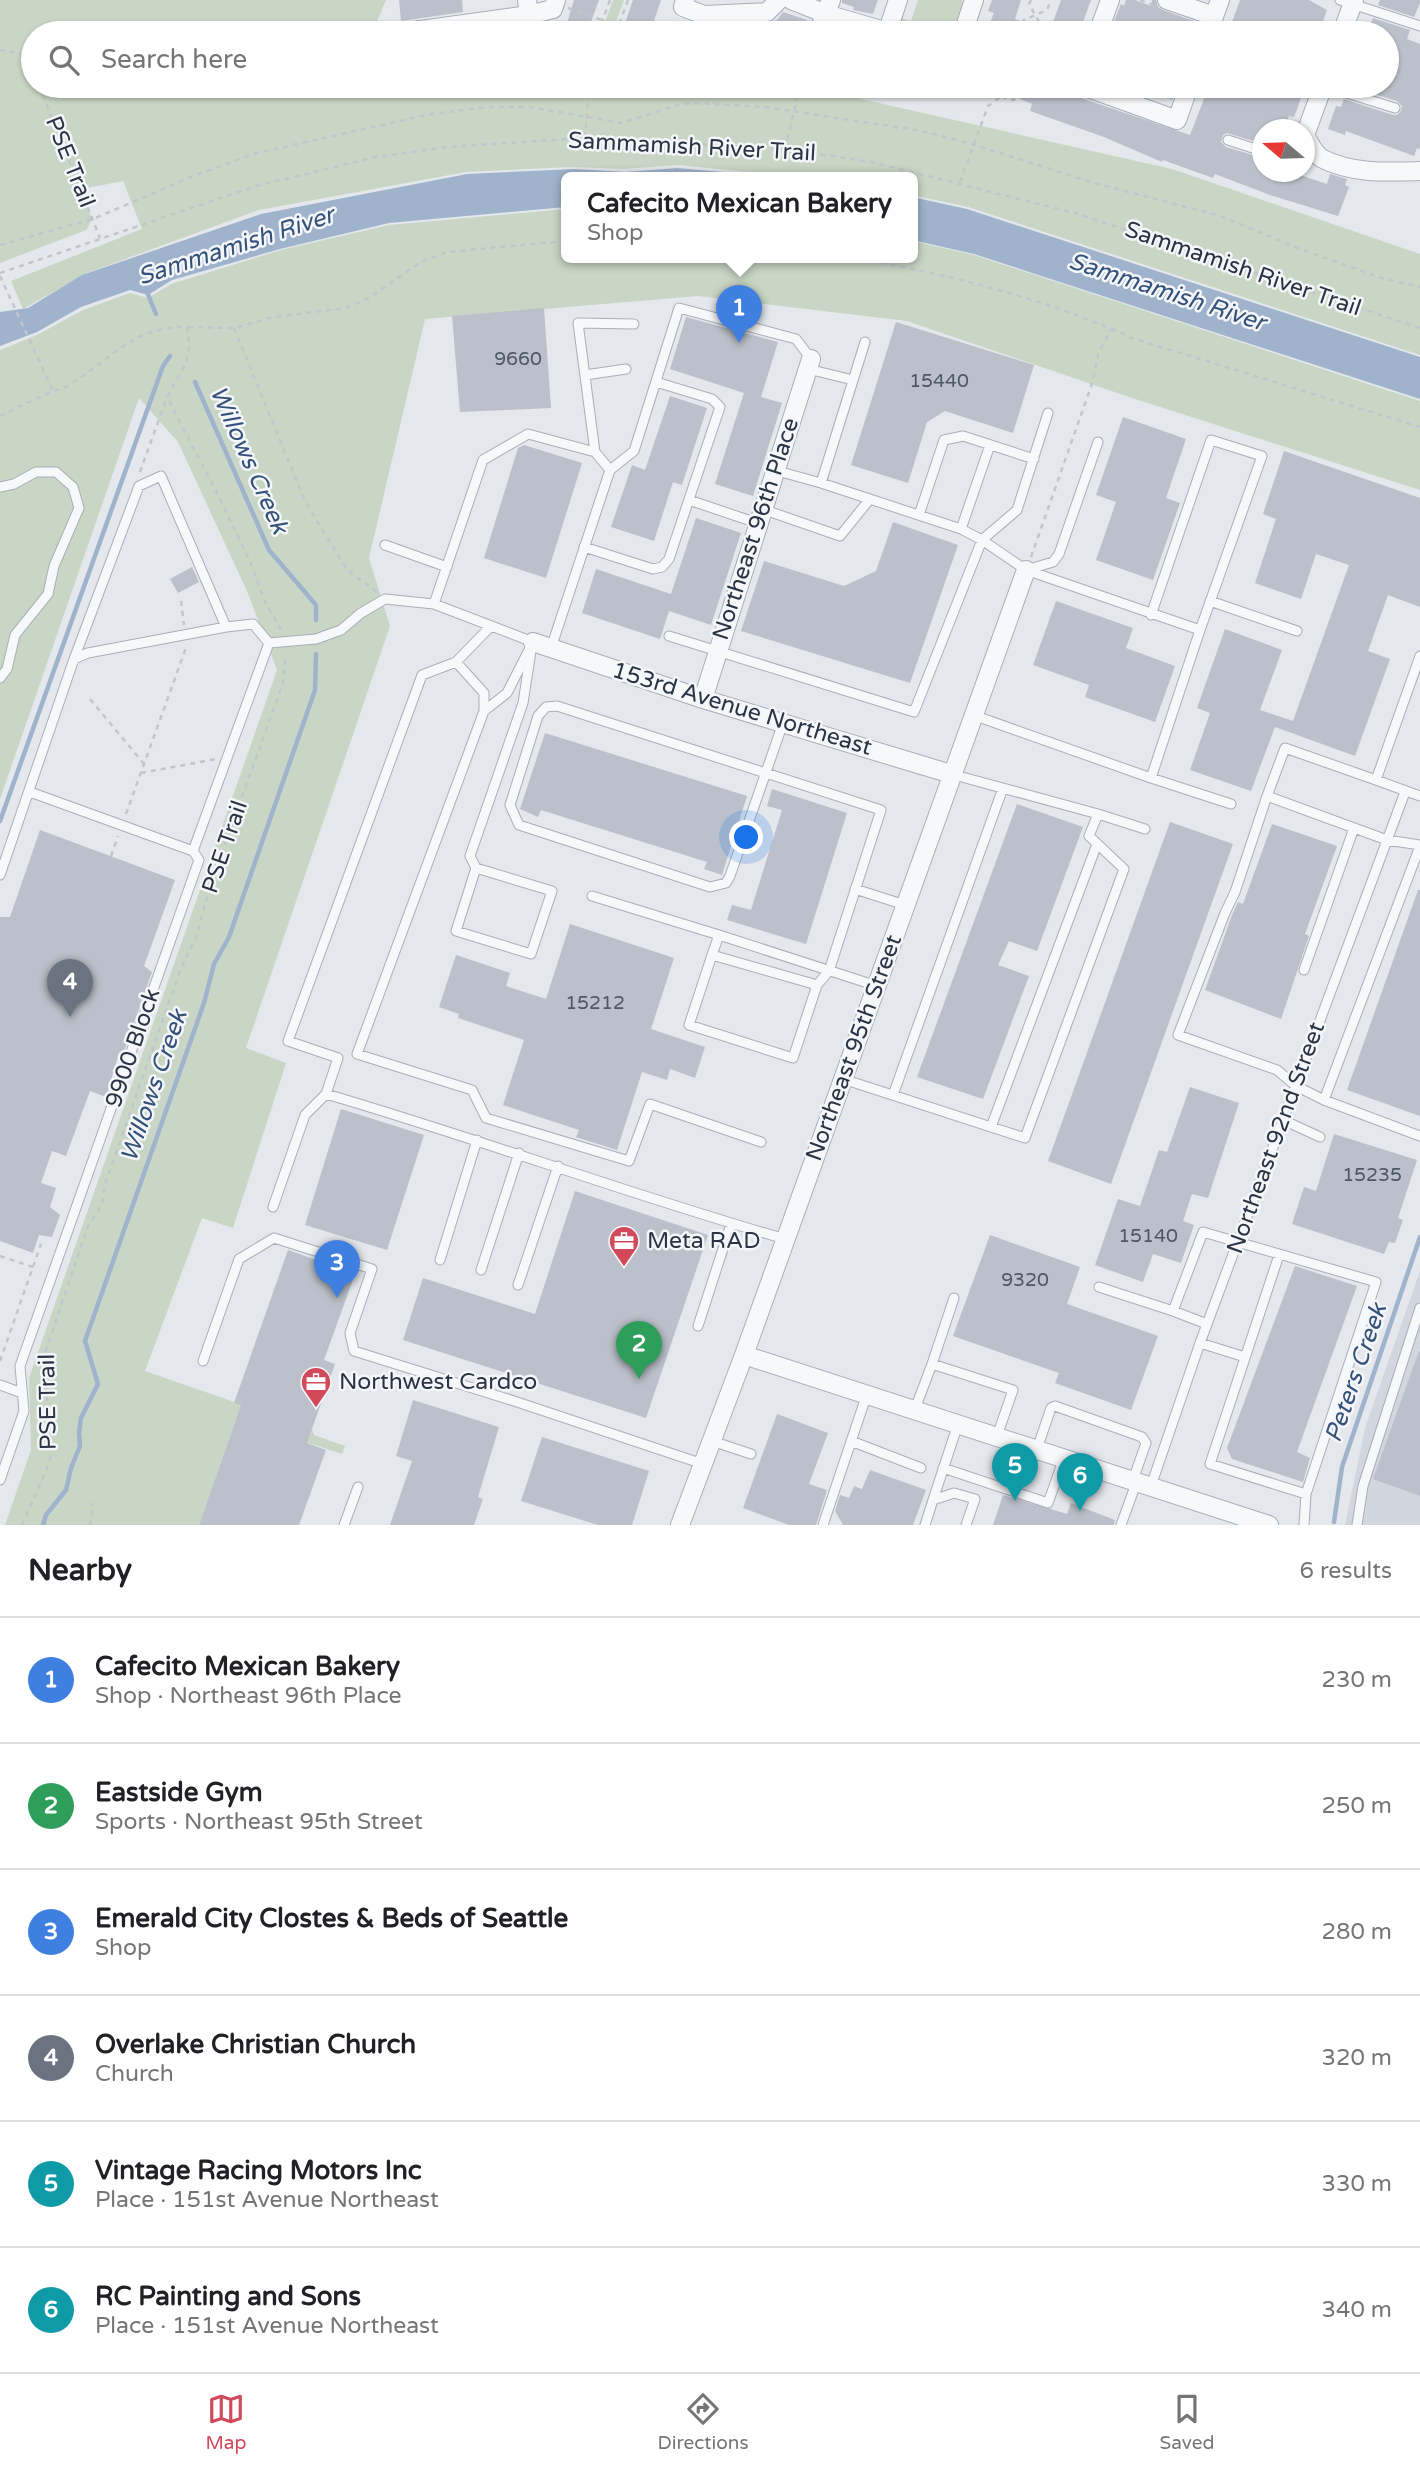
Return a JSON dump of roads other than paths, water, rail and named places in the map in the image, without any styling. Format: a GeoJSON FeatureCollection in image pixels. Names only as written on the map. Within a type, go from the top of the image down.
{"type":"FeatureCollection","features":[{"type":"Feature","properties":{"kind":"street"},"geometry":{"type":"LineString","coordinates":[[685,0],[682,7],[704,15],[767,12],[779,0]]}},
{"type":"Feature","properties":{"kind":"street"},"geometry":{"type":"LineString","coordinates":[[791,0],[828,7],[861,21]]}},
{"type":"Feature","properties":{"kind":"street"},"geometry":{"type":"LineString","coordinates":[[892,21],[898,0]]}},
{"type":"Feature","properties":{"kind":"street"},"geometry":{"type":"LineString","coordinates":[[967,21],[974,0]]}},
{"type":"Feature","properties":{"kind":"street"},"geometry":{"type":"LineString","coordinates":[[1102,21],[1110,0]]}},
{"type":"Feature","properties":{"kind":"street"},"geometry":{"type":"LineString","coordinates":[[1167,0],[1214,17]]}},
{"type":"Feature","properties":{"kind":"street"},"geometry":{"type":"LineString","coordinates":[[1345,21],[1349,1]]}},
{"type":"Feature","properties":{"kind":"street"},"geometry":{"type":"LineString","coordinates":[[459,21],[528,7],[553,9],[555,2]]}},
{"type":"Feature","properties":{"kind":"street"},"geometry":{"type":"LineString","coordinates":[[1116,98],[1177,120],[1185,98]]}},
{"type":"Feature","properties":{"kind":"street"},"geometry":{"type":"LineString","coordinates":[[1311,119],[1319,98]]}},
{"type":"Feature","properties":{"kind":"street"},"geometry":{"type":"LineString","coordinates":[[1315,154],[1355,169],[1377,172],[1420,171]]}},
{"type":"Feature","properties":{"kind":"street","name":"Northeast 96th Place"},"geometry":{"type":"LineString","coordinates":[[703,699],[809,364]]}},
{"type":"Feature","properties":{"kind":"street","name":"Northeast 95th Street"},"geometry":{"type":"LineString","coordinates":[[680,1525],[744,1355],[1026,570]]}},
{"type":"Feature","properties":{"kind":"street","name":"153rd Avenue Northeast"},"geometry":{"type":"LineString","coordinates":[[533,642],[703,699],[951,774]]}},
{"type":"Feature","properties":{"kind":"street"},"geometry":{"type":"LineString","coordinates":[[744,1355],[1269,1525]]}},
{"type":"Feature","properties":{"kind":"lane"},"geometry":{"type":"LineString","coordinates":[[1349,1],[1420,26]]}},
{"type":"Feature","properties":{"kind":"lane"},"geometry":{"type":"LineString","coordinates":[[1362,98],[1395,108]]}},
{"type":"Feature","properties":{"kind":"lane"},"geometry":{"type":"LineString","coordinates":[[1228,140],[1252,148]]}},
{"type":"Feature","properties":{"kind":"lane"},"geometry":{"type":"LineString","coordinates":[[551,648],[610,470],[634,451],[679,308],[796,339],[809,364],[853,380]]}},
{"type":"Feature","properties":{"kind":"lane"},"geometry":{"type":"LineString","coordinates":[[610,470],[596,452],[578,323],[634,324]]}},
{"type":"Feature","properties":{"kind":"lane"},"geometry":{"type":"LineString","coordinates":[[821,483],[864,342]]}},
{"type":"Feature","properties":{"kind":"lane"},"geometry":{"type":"LineString","coordinates":[[585,375],[626,369]]}},
{"type":"Feature","properties":{"kind":"lane"},"geometry":{"type":"LineString","coordinates":[[584,547],[657,569],[670,559],[720,407],[712,399],[656,382]]}},
{"type":"Feature","properties":{"kind":"lane"},"geometry":{"type":"LineString","coordinates":[[669,636],[914,712],[982,540],[1017,510],[1048,413]]}},
{"type":"Feature","properties":{"kind":"lane"},"geometry":{"type":"LineString","coordinates":[[434,604],[483,460],[528,434],[596,452]]}},
{"type":"Feature","properties":{"kind":"lane"},"geometry":{"type":"LineString","coordinates":[[919,515],[944,440],[963,436],[1034,458]]}},
{"type":"Feature","properties":{"kind":"lane"},"geometry":{"type":"LineString","coordinates":[[1151,778],[1262,456],[1211,440],[1152,615]]}},
{"type":"Feature","properties":{"kind":"lane"},"geometry":{"type":"LineString","coordinates":[[1026,570],[1053,562],[1059,554],[1098,442]]}},
{"type":"Feature","properties":{"kind":"lane"},"geometry":{"type":"LineString","coordinates":[[961,529],[990,444]]}},
{"type":"Feature","properties":{"kind":"lane"},"geometry":{"type":"LineString","coordinates":[[774,470],[961,529],[1026,570],[1200,630]]}},
{"type":"Feature","properties":{"kind":"lane"},"geometry":{"type":"LineString","coordinates":[[0,487],[14,484],[36,472],[56,472],[73,487],[79,508],[54,566],[48,594],[15,635],[6,669],[0,678]]}},
{"type":"Feature","properties":{"kind":"lane"},"geometry":{"type":"LineString","coordinates":[[0,875],[74,659],[139,486],[161,476],[226,626]]}},
{"type":"Feature","properties":{"kind":"lane"},"geometry":{"type":"LineString","coordinates":[[689,499],[839,536],[870,499]]}},
{"type":"Feature","properties":{"kind":"lane"},"geometry":{"type":"LineString","coordinates":[[385,545],[447,567]]}},
{"type":"Feature","properties":{"kind":"lane"},"geometry":{"type":"LineString","coordinates":[[74,659],[88,653],[226,626],[253,624],[268,643],[316,639],[341,630],[361,613],[385,599],[434,604],[533,642]]}},
{"type":"Feature","properties":{"kind":"lane"},"geometry":{"type":"LineString","coordinates":[[1210,601],[1297,631]]}},
{"type":"Feature","properties":{"kind":"lane"},"geometry":{"type":"LineString","coordinates":[[491,626],[456,662],[422,675],[288,1041],[338,1058],[356,1055],[472,1090],[486,1118],[629,1161],[650,1104],[761,1142]]}},
{"type":"Feature","properties":{"kind":"lane"},"geometry":{"type":"LineString","coordinates":[[484,711],[507,693],[533,642]]}},
{"type":"Feature","properties":{"kind":"lane"},"geometry":{"type":"LineString","coordinates":[[476,868],[552,891],[531,954],[456,931],[476,868],[470,856],[523,703],[533,642]]}},
{"type":"Feature","properties":{"kind":"lane","name":"9900 Block"},"geometry":{"type":"LineString","coordinates":[[0,1480],[24,1411],[20,1366],[199,860],[193,851],[268,643]]}},
{"type":"Feature","properties":{"kind":"lane"},"geometry":{"type":"LineString","coordinates":[[1376,780],[1420,656]]}},
{"type":"Feature","properties":{"kind":"lane"},"geometry":{"type":"LineString","coordinates":[[356,1055],[484,711],[484,693],[456,662]]}},
{"type":"Feature","properties":{"kind":"lane"},"geometry":{"type":"LineString","coordinates":[[719,935],[689,1025],[793,1058],[817,985],[829,971],[881,810],[766,773],[557,706],[546,707],[538,716],[510,805],[519,825],[710,887],[726,883],[730,876],[766,773],[783,723]]}},
{"type":"Feature","properties":{"kind":"lane"},"geometry":{"type":"LineString","coordinates":[[973,715],[1231,804]]}},
{"type":"Feature","properties":{"kind":"lane"},"geometry":{"type":"LineString","coordinates":[[1420,796],[1285,748],[1235,892],[1178,1035],[1277,1070],[1296,1086],[1324,1100],[1420,1136]]}},
{"type":"Feature","properties":{"kind":"lane"},"geometry":{"type":"LineString","coordinates":[[951,774],[1145,829]]}},
{"type":"Feature","properties":{"kind":"lane"},"geometry":{"type":"LineString","coordinates":[[893,1095],[1003,788]]}},
{"type":"Feature","properties":{"kind":"lane"},"geometry":{"type":"LineString","coordinates":[[30,792],[193,851]]}},
{"type":"Feature","properties":{"kind":"lane","name":"Northeast 92nd Street"},"geometry":{"type":"LineString","coordinates":[[1141,1482],[1200,1343],[1405,792]]}},
{"type":"Feature","properties":{"kind":"lane"},"geometry":{"type":"LineString","coordinates":[[1267,796],[1387,840],[1420,845],[1324,1100]]}},
{"type":"Feature","properties":{"kind":"lane"},"geometry":{"type":"LineString","coordinates":[[843,1079],[1025,1138],[1124,869],[1089,836],[1098,814]]}},
{"type":"Feature","properties":{"kind":"lane"},"geometry":{"type":"LineString","coordinates":[[1304,970],[1354,828]]}},
{"type":"Feature","properties":{"kind":"lane"},"geometry":{"type":"LineString","coordinates":[[991,1127],[1097,844]]}},
{"type":"Feature","properties":{"kind":"lane"},"geometry":{"type":"LineString","coordinates":[[855,889],[905,905]]}},
{"type":"Feature","properties":{"kind":"lane"},"geometry":{"type":"LineString","coordinates":[[592,896],[877,986]]}},
{"type":"Feature","properties":{"kind":"lane"},"geometry":{"type":"LineString","coordinates":[[712,955],[817,985]]}},
{"type":"Feature","properties":{"kind":"lane"},"geometry":{"type":"LineString","coordinates":[[273,1207],[305,1115],[326,1094],[338,1058]]}},
{"type":"Feature","properties":{"kind":"lane"},"geometry":{"type":"LineString","coordinates":[[326,1094],[785,1239]]}},
{"type":"Feature","properties":{"kind":"lane"},"geometry":{"type":"LineString","coordinates":[[1283,1121],[1320,1137]]}},
{"type":"Feature","properties":{"kind":"lane"},"geometry":{"type":"LineString","coordinates":[[440,1260],[478,1140]]}},
{"type":"Feature","properties":{"kind":"lane"},"geometry":{"type":"LineString","coordinates":[[481,1270],[519,1153]]}},
{"type":"Feature","properties":{"kind":"lane"},"geometry":{"type":"LineString","coordinates":[[519,1285],[558,1166]]}},
{"type":"Feature","properties":{"kind":"lane"},"geometry":{"type":"LineString","coordinates":[[698,1326],[731,1224]]}},
{"type":"Feature","properties":{"kind":"lane"},"geometry":{"type":"LineString","coordinates":[[1173,1311],[1203,1232],[1376,1282],[1306,1493],[1304,1525]]}},
{"type":"Feature","properties":{"kind":"lane"},"geometry":{"type":"LineString","coordinates":[[203,1361],[239,1259],[274,1238],[372,1269],[350,1333],[354,1351],[703,1464]]}},
{"type":"Feature","properties":{"kind":"lane"},"geometry":{"type":"LineString","coordinates":[[1279,1255],[1210,1464],[1306,1493]]}},
{"type":"Feature","properties":{"kind":"lane"},"geometry":{"type":"LineString","coordinates":[[1099,1287],[1207,1324]]}},
{"type":"Feature","properties":{"kind":"lane"},"geometry":{"type":"LineString","coordinates":[[915,1409],[954,1298]]}},
{"type":"Feature","properties":{"kind":"lane"},"geometry":{"type":"LineString","coordinates":[[1357,1525],[1366,1476],[1420,1308]]}},
{"type":"Feature","properties":{"kind":"lane"},"geometry":{"type":"LineString","coordinates":[[1200,1343],[1245,1357]]}},
{"type":"Feature","properties":{"kind":"lane"},"geometry":{"type":"LineString","coordinates":[[932,1364],[1013,1391],[997,1436]]}},
{"type":"Feature","properties":{"kind":"lane"},"geometry":{"type":"LineString","coordinates":[[0,1385],[22,1393]]}},
{"type":"Feature","properties":{"kind":"lane"},"geometry":{"type":"LineString","coordinates":[[823,1525],[867,1394]]}},
{"type":"Feature","properties":{"kind":"lane"},"geometry":{"type":"LineString","coordinates":[[1037,1449],[1051,1408],[1055,1406],[1142,1437],[1146,1443],[1141,1482],[1121,1525]]}},
{"type":"Feature","properties":{"kind":"lane"},"geometry":{"type":"LineString","coordinates":[[925,1525],[958,1424]]}},
{"type":"Feature","properties":{"kind":"lane"},"geometry":{"type":"LineString","coordinates":[[712,1441],[751,1454]]}},
{"type":"Feature","properties":{"kind":"lane"},"geometry":{"type":"LineString","coordinates":[[851,1441],[921,1468]]}},
{"type":"Feature","properties":{"kind":"lane"},"geometry":{"type":"LineString","coordinates":[[943,1468],[1048,1503],[1064,1458]]}},
{"type":"Feature","properties":{"kind":"lane"},"geometry":{"type":"LineString","coordinates":[[344,1525],[358,1487]]}},
{"type":"Feature","properties":{"kind":"lane"},"geometry":{"type":"LineString","coordinates":[[933,1500],[954,1493],[975,1499],[966,1525]]}},
{"type":"Feature","properties":{"kind":"water"},"geometry":{"type":"Polygon","coordinates":[[[677,168],[724,172],[625,172],[677,168]]]}},
{"type":"Feature","properties":{"kind":"water","name":"Sammamish River"},"geometry":{"type":"Polygon","coordinates":[[[575,169],[625,172],[561,172],[561,207],[389,223],[280,249],[172,280],[148,295],[130,290],[81,307],[37,332],[0,346],[0,312],[28,308],[82,275],[261,214],[467,174],[575,169]]]}},
{"type":"Feature","properties":{"kind":"water","name":"Sammamish River"},"geometry":{"type":"Polygon","coordinates":[[[918,198],[967,209],[1420,357],[1420,399],[974,254],[918,241],[918,198]]]}},
{"type":"Feature","properties":{"kind":"waterway","name":"Willows Creek"},"geometry":{"type":"LineString","coordinates":[[147,292],[156,314]]}},
{"type":"Feature","properties":{"kind":"waterway"},"geometry":{"type":"LineString","coordinates":[[0,821],[163,366],[170,356]]}},
{"type":"Feature","properties":{"kind":"waterway","name":"Willows Creek"},"geometry":{"type":"LineString","coordinates":[[195,382],[269,550],[316,605],[316,620]]}},
{"type":"Feature","properties":{"kind":"waterway","name":"Willows Creek"},"geometry":{"type":"LineString","coordinates":[[43,1525],[46,1515],[66,1490],[80,1446],[81,1418],[98,1384],[85,1341],[204,1003],[214,964],[229,937],[315,690],[316,654]]}},
{"type":"Feature","properties":{"kind":"waterway","name":"Peters Creek"},"geometry":{"type":"LineString","coordinates":[[1334,1522],[1342,1467],[1420,1237]]}},
{"type":"Feature","properties":{"kind":"place","name":"Cafecito Mexican Bakery"},"geometry":{"type":"Point","coordinates":[739,343]}},
{"type":"Feature","properties":{"kind":"place","name":"Overlake Christian Church"},"geometry":{"type":"Point","coordinates":[70,1017]}},
{"type":"Feature","properties":{"kind":"place","name":"Meta RAD"},"geometry":{"type":"Point","coordinates":[624,1268]}},
{"type":"Feature","properties":{"kind":"place","name":"Emerald City Clostes & Beds of Seattle"},"geometry":{"type":"Point","coordinates":[337,1298]}},
{"type":"Feature","properties":{"kind":"place","name":"Eastside Gym"},"geometry":{"type":"Point","coordinates":[639,1379]}},
{"type":"Feature","properties":{"kind":"place","name":"Northwest Cardco"},"geometry":{"type":"Point","coordinates":[316,1409]}},
{"type":"Feature","properties":{"kind":"place","name":"Vintage Racing Motors Inc"},"geometry":{"type":"Point","coordinates":[1015,1501]}},
{"type":"Feature","properties":{"kind":"place","name":"RC Painting and Sons"},"geometry":{"type":"Point","coordinates":[1080,1511]}}]}
